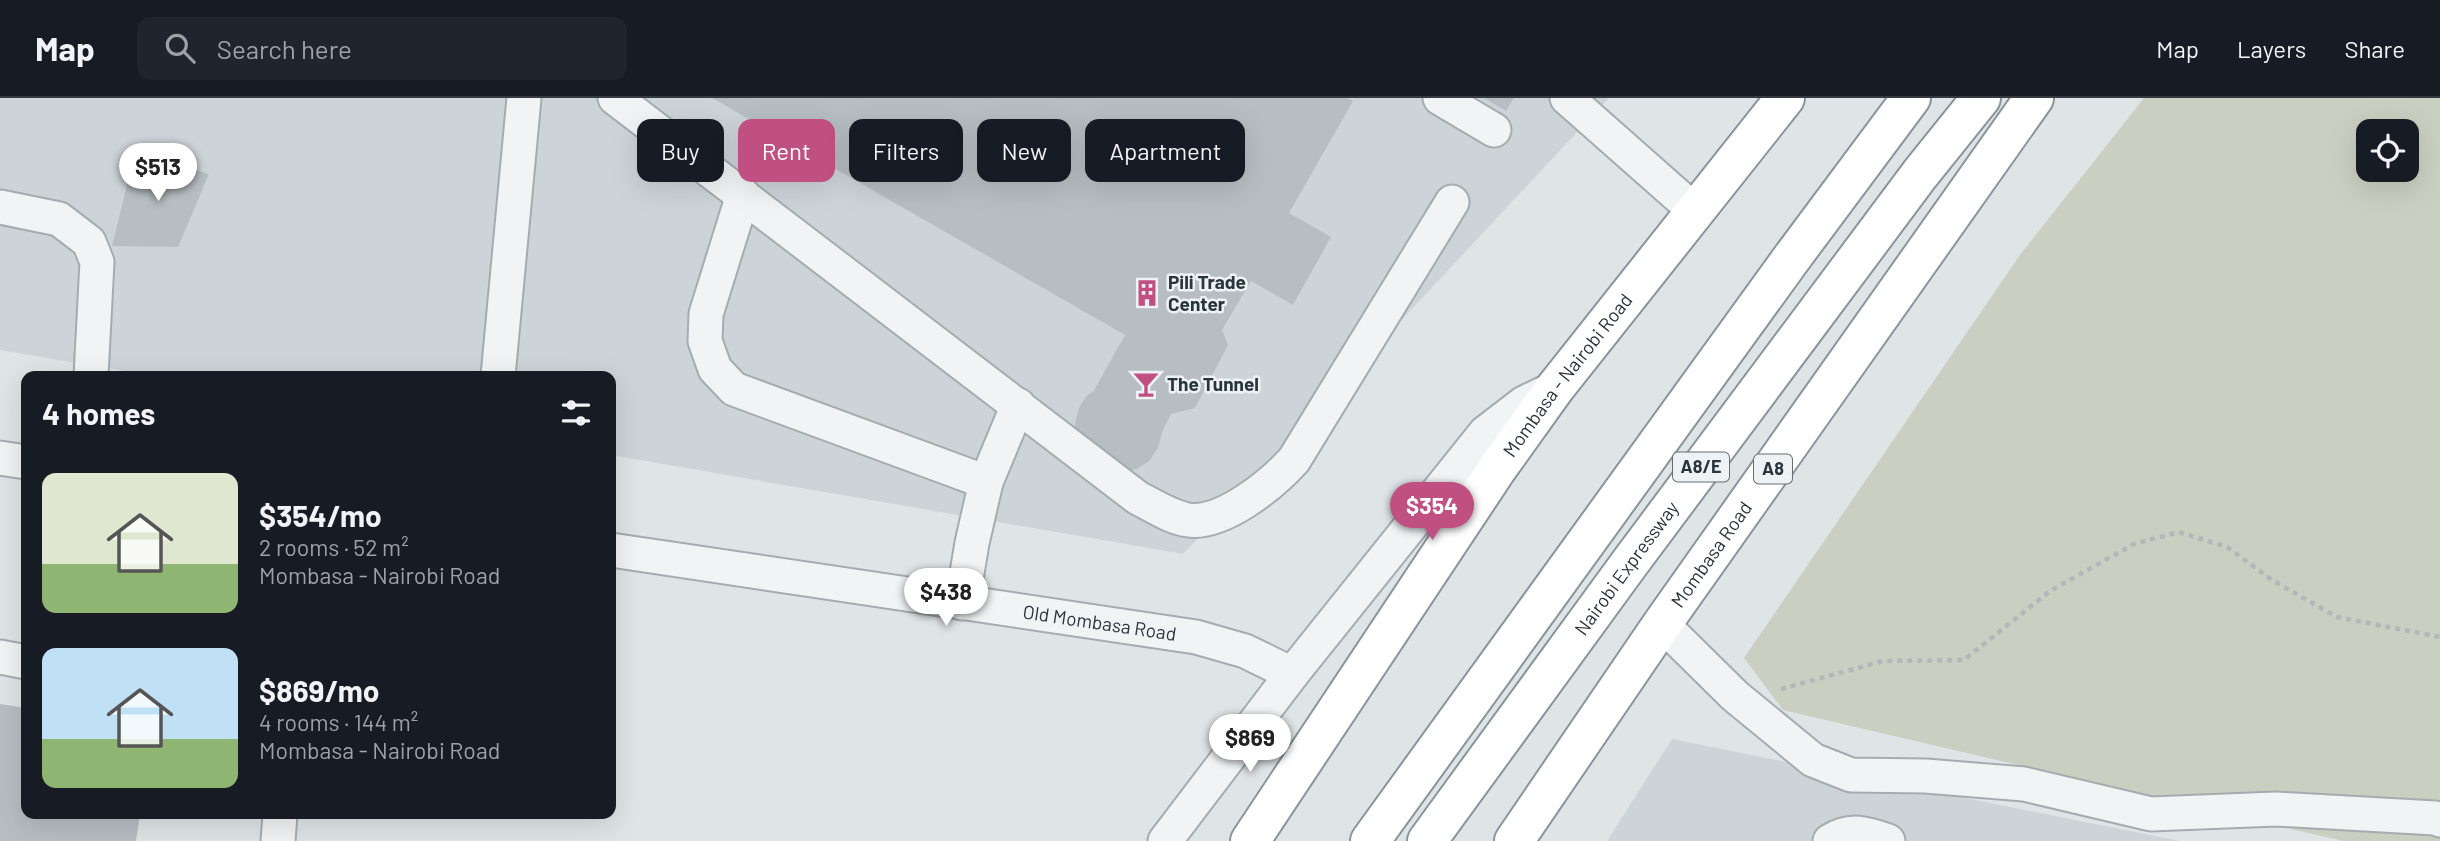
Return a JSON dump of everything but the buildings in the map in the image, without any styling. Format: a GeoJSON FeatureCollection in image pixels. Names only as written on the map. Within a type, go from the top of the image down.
{"type":"FeatureCollection","features":[{"type":"Feature","properties":{"kind":"highway","name":"Mombasa - Nairobi Road"},"geometry":{"type":"LineString","coordinates":[[1250,841],[1497,469],[1555,388],[1785,98]]}},
{"type":"Feature","properties":{"kind":"highway","name":"A8/E"},"geometry":{"type":"LineString","coordinates":[[1370,841],[1783,270],[1911,98]]}},
{"type":"Feature","properties":{"kind":"highway","name":"Nairobi Expressway"},"geometry":{"type":"LineString","coordinates":[[1427,841],[1679,497],[1912,185],[1981,98]]}},
{"type":"Feature","properties":{"kind":"highway","name":"Mombasa Road"},"geometry":{"type":"LineString","coordinates":[[1514,841],[1662,624],[2034,98]]}},
{"type":"Feature","properties":{"kind":"street"},"geometry":{"type":"LineString","coordinates":[[498,371],[524,98]]}},
{"type":"Feature","properties":{"kind":"street"},"geometry":{"type":"LineString","coordinates":[[615,98],[1138,498],[1170,514],[1190,520],[1213,518],[1276,479],[1294,460],[1452,202]]}},
{"type":"Feature","properties":{"kind":"street"},"geometry":{"type":"LineString","coordinates":[[1440,98],[1494,130]]}},
{"type":"Feature","properties":{"kind":"street"},"geometry":{"type":"LineString","coordinates":[[1567,98],[1695,211]]}},
{"type":"Feature","properties":{"kind":"street"},"geometry":{"type":"LineString","coordinates":[[743,195],[706,314],[705,341],[715,369],[734,389],[986,482]]}},
{"type":"Feature","properties":{"kind":"street"},"geometry":{"type":"LineString","coordinates":[[0,207],[60,219],[89,242],[97,262],[91,371]]}},
{"type":"Feature","properties":{"kind":"street"},"geometry":{"type":"LineString","coordinates":[[1165,841],[1292,674],[1485,433],[1524,404],[1555,388]]}},
{"type":"Feature","properties":{"kind":"street"},"geometry":{"type":"LineString","coordinates":[[962,603],[986,482],[1018,405]]}},
{"type":"Feature","properties":{"kind":"street"},"geometry":{"type":"LineString","coordinates":[[0,458],[21,461]]}},
{"type":"Feature","properties":{"kind":"street","name":"Old Mombasa Road"},"geometry":{"type":"LineString","coordinates":[[616,551],[1196,637],[1245,651],[1292,674]]}},
{"type":"Feature","properties":{"kind":"street"},"geometry":{"type":"LineString","coordinates":[[1662,624],[1735,696],[1813,760],[1851,775],[1926,776],[2024,784],[2151,814],[2276,809],[2440,820]]}},
{"type":"Feature","properties":{"kind":"street"},"geometry":{"type":"LineString","coordinates":[[0,657],[21,661]]}},
{"type":"Feature","properties":{"kind":"street"},"geometry":{"type":"LineString","coordinates":[[278,841],[280,819]]}},
{"type":"Feature","properties":{"kind":"street"},"geometry":{"type":"LineString","coordinates":[[1830,841],[1840,835],[1864,832],[1888,841]]}},
{"type":"Feature","properties":{"kind":"path"},"geometry":{"type":"LineString","coordinates":[[1735,696],[1795,687],[1883,661],[1964,660],[2050,592],[2134,544],[2179,531],[2227,547],[2272,580],[2337,617],[2440,637]]}},
{"type":"Feature","properties":{"kind":"shaded area"},"geometry":{"type":"Polygon","coordinates":[[[0,98],[1609,98],[1183,554],[616,456],[616,371],[124,371],[0,350],[0,98]]]}},
{"type":"Feature","properties":{"kind":"shaded area"},"geometry":{"type":"Polygon","coordinates":[[[2144,98],[2440,98],[2440,841],[2343,841],[1783,710],[1744,658],[2020,255],[2144,98]]]}},
{"type":"Feature","properties":{"kind":"shaded area"},"geometry":{"type":"Polygon","coordinates":[[[1672,739],[2180,841],[1607,841],[1672,739]]]}},
{"type":"Feature","properties":{"kind":"place","name":"Pili Trade Center"},"geometry":{"type":"Point","coordinates":[1147,293]}},
{"type":"Feature","properties":{"kind":"place","name":"The Tunnel"},"geometry":{"type":"Point","coordinates":[1146,384]}}]}
